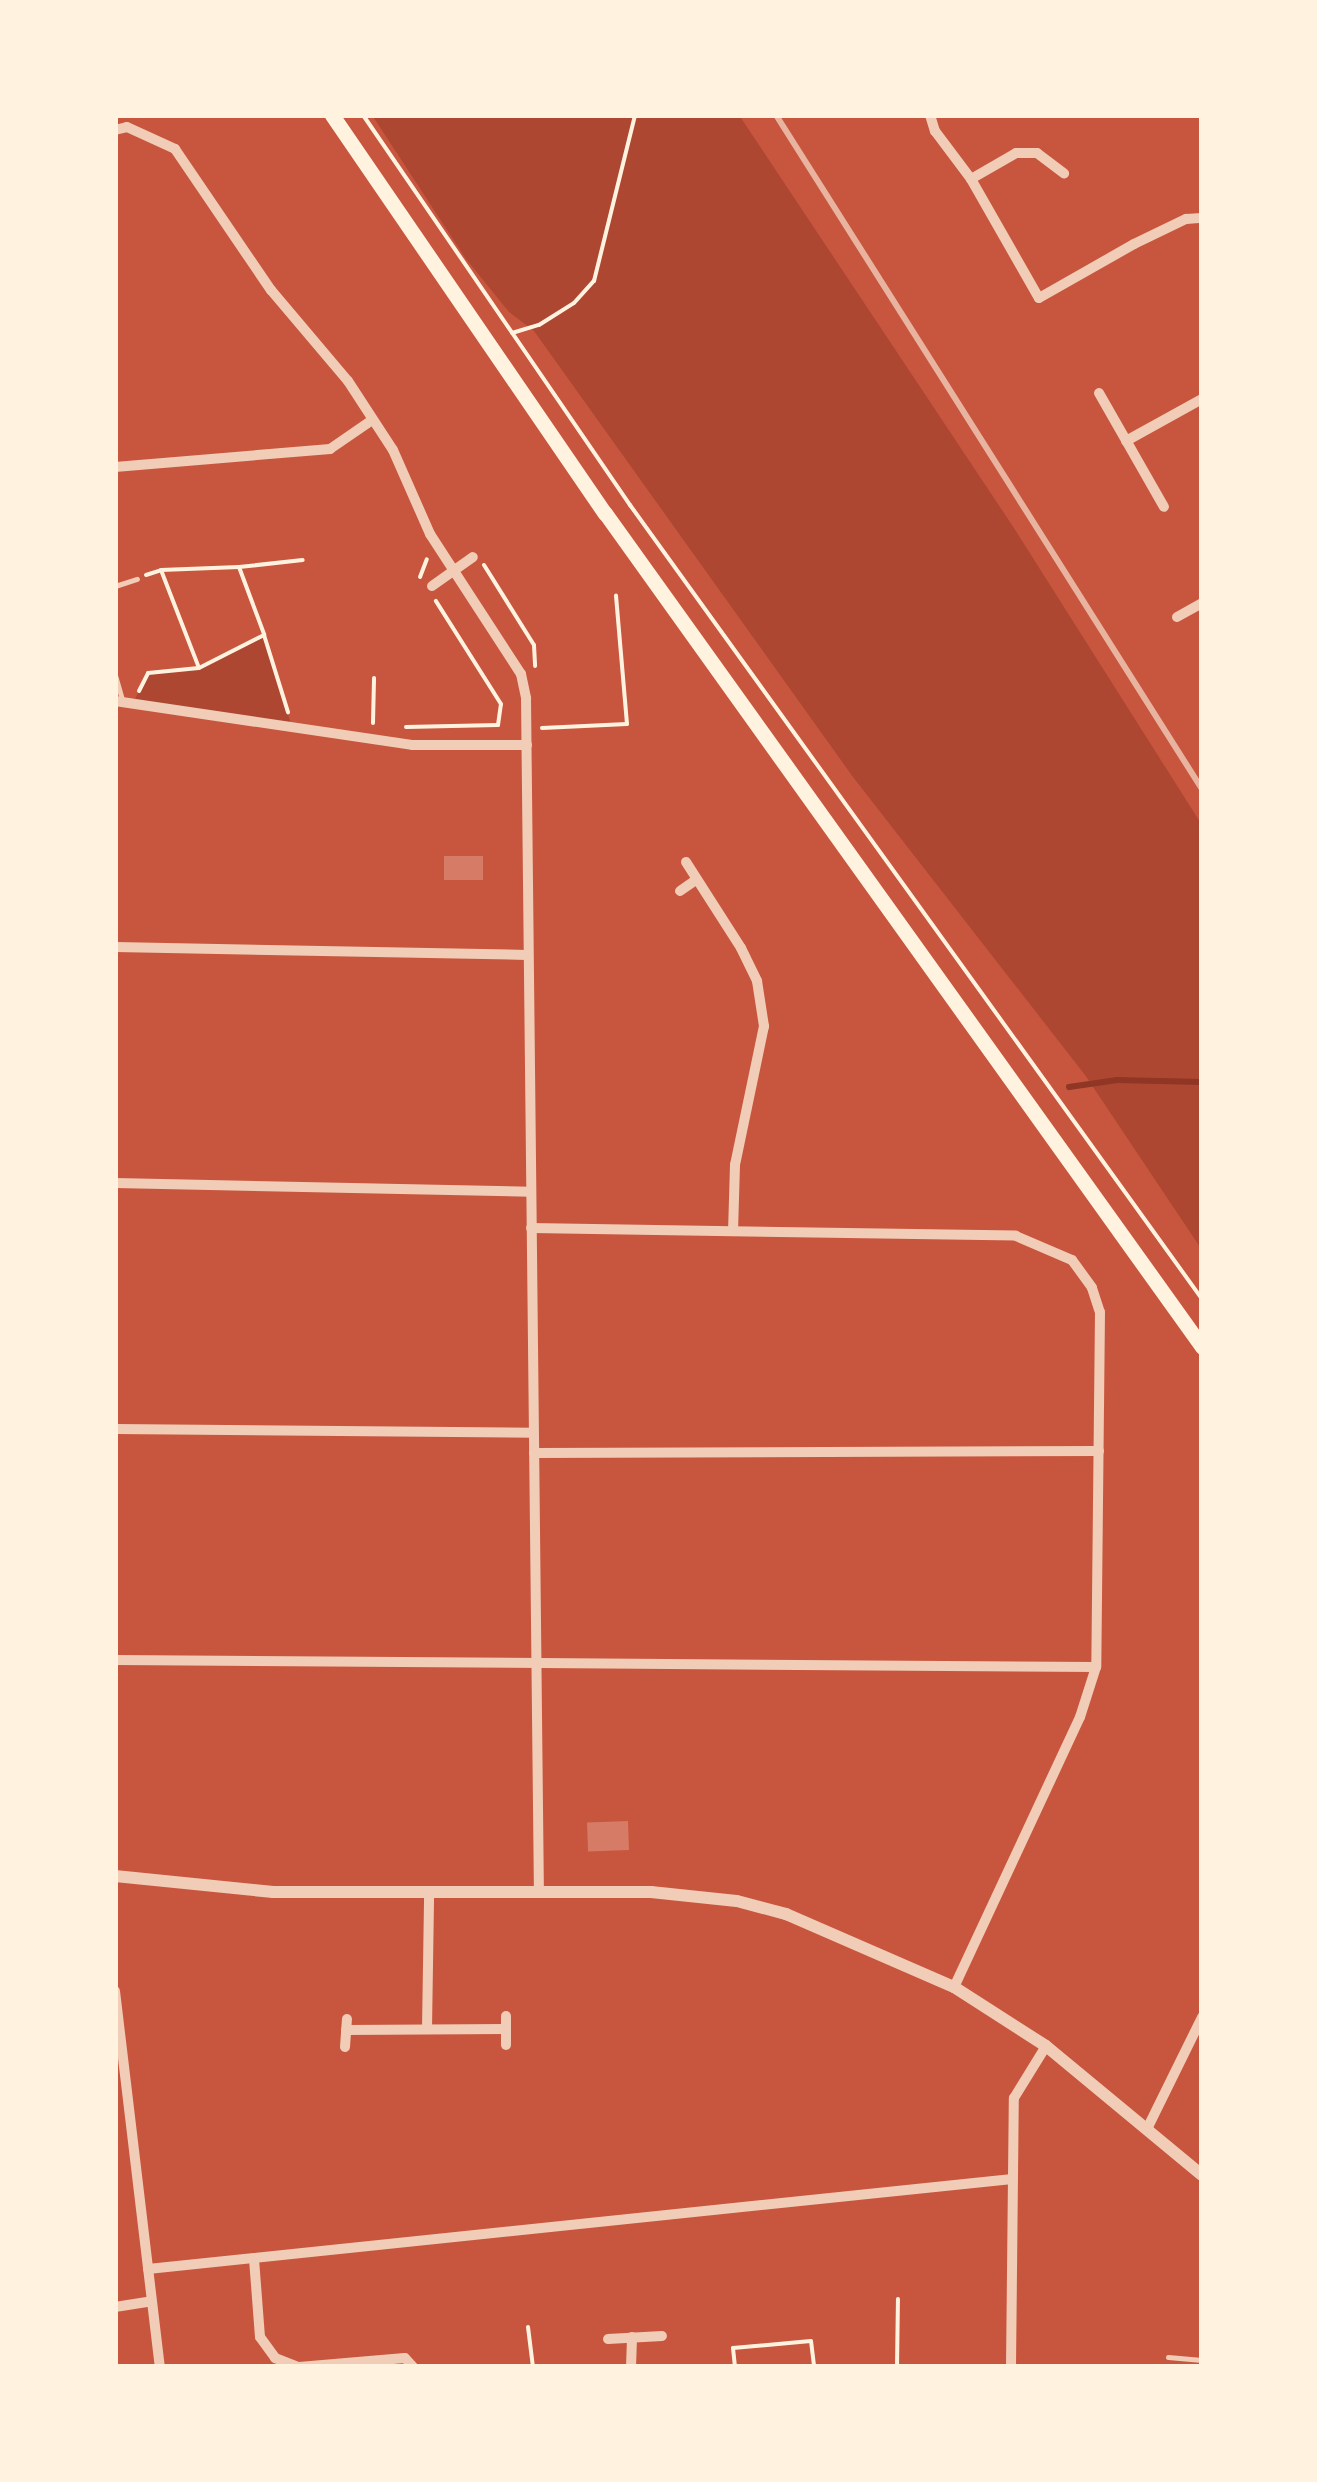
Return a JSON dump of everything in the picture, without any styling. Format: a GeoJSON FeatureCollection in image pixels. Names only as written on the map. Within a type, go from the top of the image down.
{"type":"FeatureCollection","features":[{"type":"Feature","properties":{"kind":"main road"},"geometry":{"type":"LineString","coordinates":[[332,115],[605,514],[1202,1347]]}},
{"type":"Feature","properties":{"kind":"street"},"geometry":{"type":"LineString","coordinates":[[930,115],[935,131],[972,178],[1040,298],[1134,244],[1186,219],[1202,218]]}},
{"type":"Feature","properties":{"kind":"street"},"geometry":{"type":"LineString","coordinates":[[124,124],[175,149],[271,290],[348,381],[394,450],[440,550],[521,674],[527,729],[526,955],[539,1892]]}},
{"type":"Feature","properties":{"kind":"street"},"geometry":{"type":"LineString","coordinates":[[972,178],[1016,153],[1037,153],[1064,173]]}},
{"type":"Feature","properties":{"kind":"street"},"geometry":{"type":"LineString","coordinates":[[1099,393],[1164,507]]}},
{"type":"Feature","properties":{"kind":"street"},"geometry":{"type":"LineString","coordinates":[[1126,441],[1202,400]]}},
{"type":"Feature","properties":{"kind":"street"},"geometry":{"type":"LineString","coordinates":[[115,467],[330,449],[372,420]]}},
{"type":"Feature","properties":{"kind":"street"},"geometry":{"type":"LineString","coordinates":[[432,586],[477,559]]}},
{"type":"Feature","properties":{"kind":"street"},"geometry":{"type":"LineString","coordinates":[[1177,617],[1202,603]]}},
{"type":"Feature","properties":{"kind":"street"},"geometry":{"type":"LineString","coordinates":[[124,701],[292,726],[527,745]]}},
{"type":"Feature","properties":{"kind":"street"},"geometry":{"type":"LineString","coordinates":[[686,862],[741,948],[757,981],[764,1026],[734,1165],[734,1231]]}},
{"type":"Feature","properties":{"kind":"street"},"geometry":{"type":"LineString","coordinates":[[680,891],[696,880]]}},
{"type":"Feature","properties":{"kind":"street"},"geometry":{"type":"LineString","coordinates":[[115,947],[526,955]]}},
{"type":"Feature","properties":{"kind":"street"},"geometry":{"type":"LineString","coordinates":[[115,1183],[530,1192]]}},
{"type":"Feature","properties":{"kind":"street"},"geometry":{"type":"LineString","coordinates":[[531,1228],[1016,1236],[1043,1244],[1072,1260],[1092,1288],[1100,1312],[1096,1667],[1080,1717],[954,1987]]}},
{"type":"Feature","properties":{"kind":"street"},"geometry":{"type":"LineString","coordinates":[[115,1429],[533,1433]]}},
{"type":"Feature","properties":{"kind":"street"},"geometry":{"type":"LineString","coordinates":[[534,1453],[1099,1451]]}},
{"type":"Feature","properties":{"kind":"street"},"geometry":{"type":"LineString","coordinates":[[115,1660],[1096,1667]]}},
{"type":"Feature","properties":{"kind":"street"},"geometry":{"type":"LineString","coordinates":[[115,1876],[273,1892],[652,1892],[738,1901],[822,1926],[954,1987],[1046,2046],[1202,2174]]}},
{"type":"Feature","properties":{"kind":"street"},"geometry":{"type":"LineString","coordinates":[[427,2029],[429,1894]]}},
{"type":"Feature","properties":{"kind":"street"},"geometry":{"type":"LineString","coordinates":[[115,1990],[160,2367]]}},
{"type":"Feature","properties":{"kind":"street"},"geometry":{"type":"LineString","coordinates":[[506,2016],[506,2044]]}},
{"type":"Feature","properties":{"kind":"street"},"geometry":{"type":"LineString","coordinates":[[1147,2129],[1202,2017]]}},
{"type":"Feature","properties":{"kind":"street"},"geometry":{"type":"LineString","coordinates":[[345,2047],[347,2024],[506,2028]]}},
{"type":"Feature","properties":{"kind":"street"},"geometry":{"type":"LineString","coordinates":[[1010,2367],[1014,2098],[1046,2046]]}},
{"type":"Feature","properties":{"kind":"street"},"geometry":{"type":"LineString","coordinates":[[148,2269],[1012,2178]]}},
{"type":"Feature","properties":{"kind":"street"},"geometry":{"type":"LineString","coordinates":[[254,2259],[260,2336],[276,2358],[299,2367],[405,2358],[414,2367]]}},
{"type":"Feature","properties":{"kind":"street"},"geometry":{"type":"LineString","coordinates":[[115,2307],[152,2301]]}},
{"type":"Feature","properties":{"kind":"street"},"geometry":{"type":"LineString","coordinates":[[608,2339],[662,2336]]}},
{"type":"Feature","properties":{"kind":"street"},"geometry":{"type":"LineString","coordinates":[[631,2367],[632,2337]]}},
{"type":"Feature","properties":{"kind":"lane"},"geometry":{"type":"LineString","coordinates":[[115,586],[137,579]]}},
{"type":"Feature","properties":{"kind":"lane"},"geometry":{"type":"LineString","coordinates":[[115,675],[124,701]]}},
{"type":"Feature","properties":{"kind":"lane"},"geometry":{"type":"LineString","coordinates":[[1168,2357],[1202,2360]]}},
{"type":"Feature","properties":{"kind":"path"},"geometry":{"type":"LineString","coordinates":[[363,115],[630,505],[1202,1299]]}},
{"type":"Feature","properties":{"kind":"path"},"geometry":{"type":"LineString","coordinates":[[512,333],[539,325],[574,303],[594,281],[635,115]]}},
{"type":"Feature","properties":{"kind":"path"},"geometry":{"type":"LineString","coordinates":[[374,678],[372,734],[498,725],[501,704],[418,575],[428,557],[440,550]]}},
{"type":"Feature","properties":{"kind":"path"},"geometry":{"type":"LineString","coordinates":[[477,559],[534,645],[535,678]]}},
{"type":"Feature","properties":{"kind":"path"},"geometry":{"type":"LineString","coordinates":[[137,579],[161,570],[303,560]]}},
{"type":"Feature","properties":{"kind":"path"},"geometry":{"type":"LineString","coordinates":[[239,567],[292,726]]}},
{"type":"Feature","properties":{"kind":"path"},"geometry":{"type":"LineString","coordinates":[[161,570],[199,668]]}},
{"type":"Feature","properties":{"kind":"path"},"geometry":{"type":"LineString","coordinates":[[527,729],[627,724],[616,595]]}},
{"type":"Feature","properties":{"kind":"path"},"geometry":{"type":"LineString","coordinates":[[124,701],[148,674],[199,668],[264,634]]}},
{"type":"Feature","properties":{"kind":"path"},"geometry":{"type":"LineString","coordinates":[[898,2299],[898,2367]]}},
{"type":"Feature","properties":{"kind":"path"},"geometry":{"type":"LineString","coordinates":[[528,2327],[532,2367]]}},
{"type":"Feature","properties":{"kind":"path"},"geometry":{"type":"LineString","coordinates":[[735,2367],[732,2348],[811,2341],[814,2367]]}},
{"type":"Feature","properties":{"kind":"shaded area"},"geometry":{"type":"Polygon","coordinates":[[[372,115],[739,115],[1012,525],[1202,825],[1202,1250],[1085,1075],[853,777],[534,331],[509,312],[466,259],[372,115]]]}},
{"type":"Feature","properties":{"kind":"shaded area"},"geometry":{"type":"Polygon","coordinates":[[[264,635],[292,727],[134,701],[148,673],[199,668],[264,635]]]}},
{"type":"Feature","properties":{"kind":"building"},"geometry":{"type":"Polygon","coordinates":[[[444,856],[483,856],[483,880],[444,880],[444,856]]]}},
{"type":"Feature","properties":{"kind":"building"},"geometry":{"type":"Polygon","coordinates":[[[628,1821],[629,1850],[588,1851],[587,1822],[628,1821]]]}},
{"type":"Feature","properties":{"kind":"waterway"},"geometry":{"type":"LineString","coordinates":[[1069,1087],[1117,1080],[1202,1082]]}},
{"type":"Feature","properties":{"kind":"railway"},"geometry":{"type":"LineString","coordinates":[[776,115],[1202,789]]}}]}
